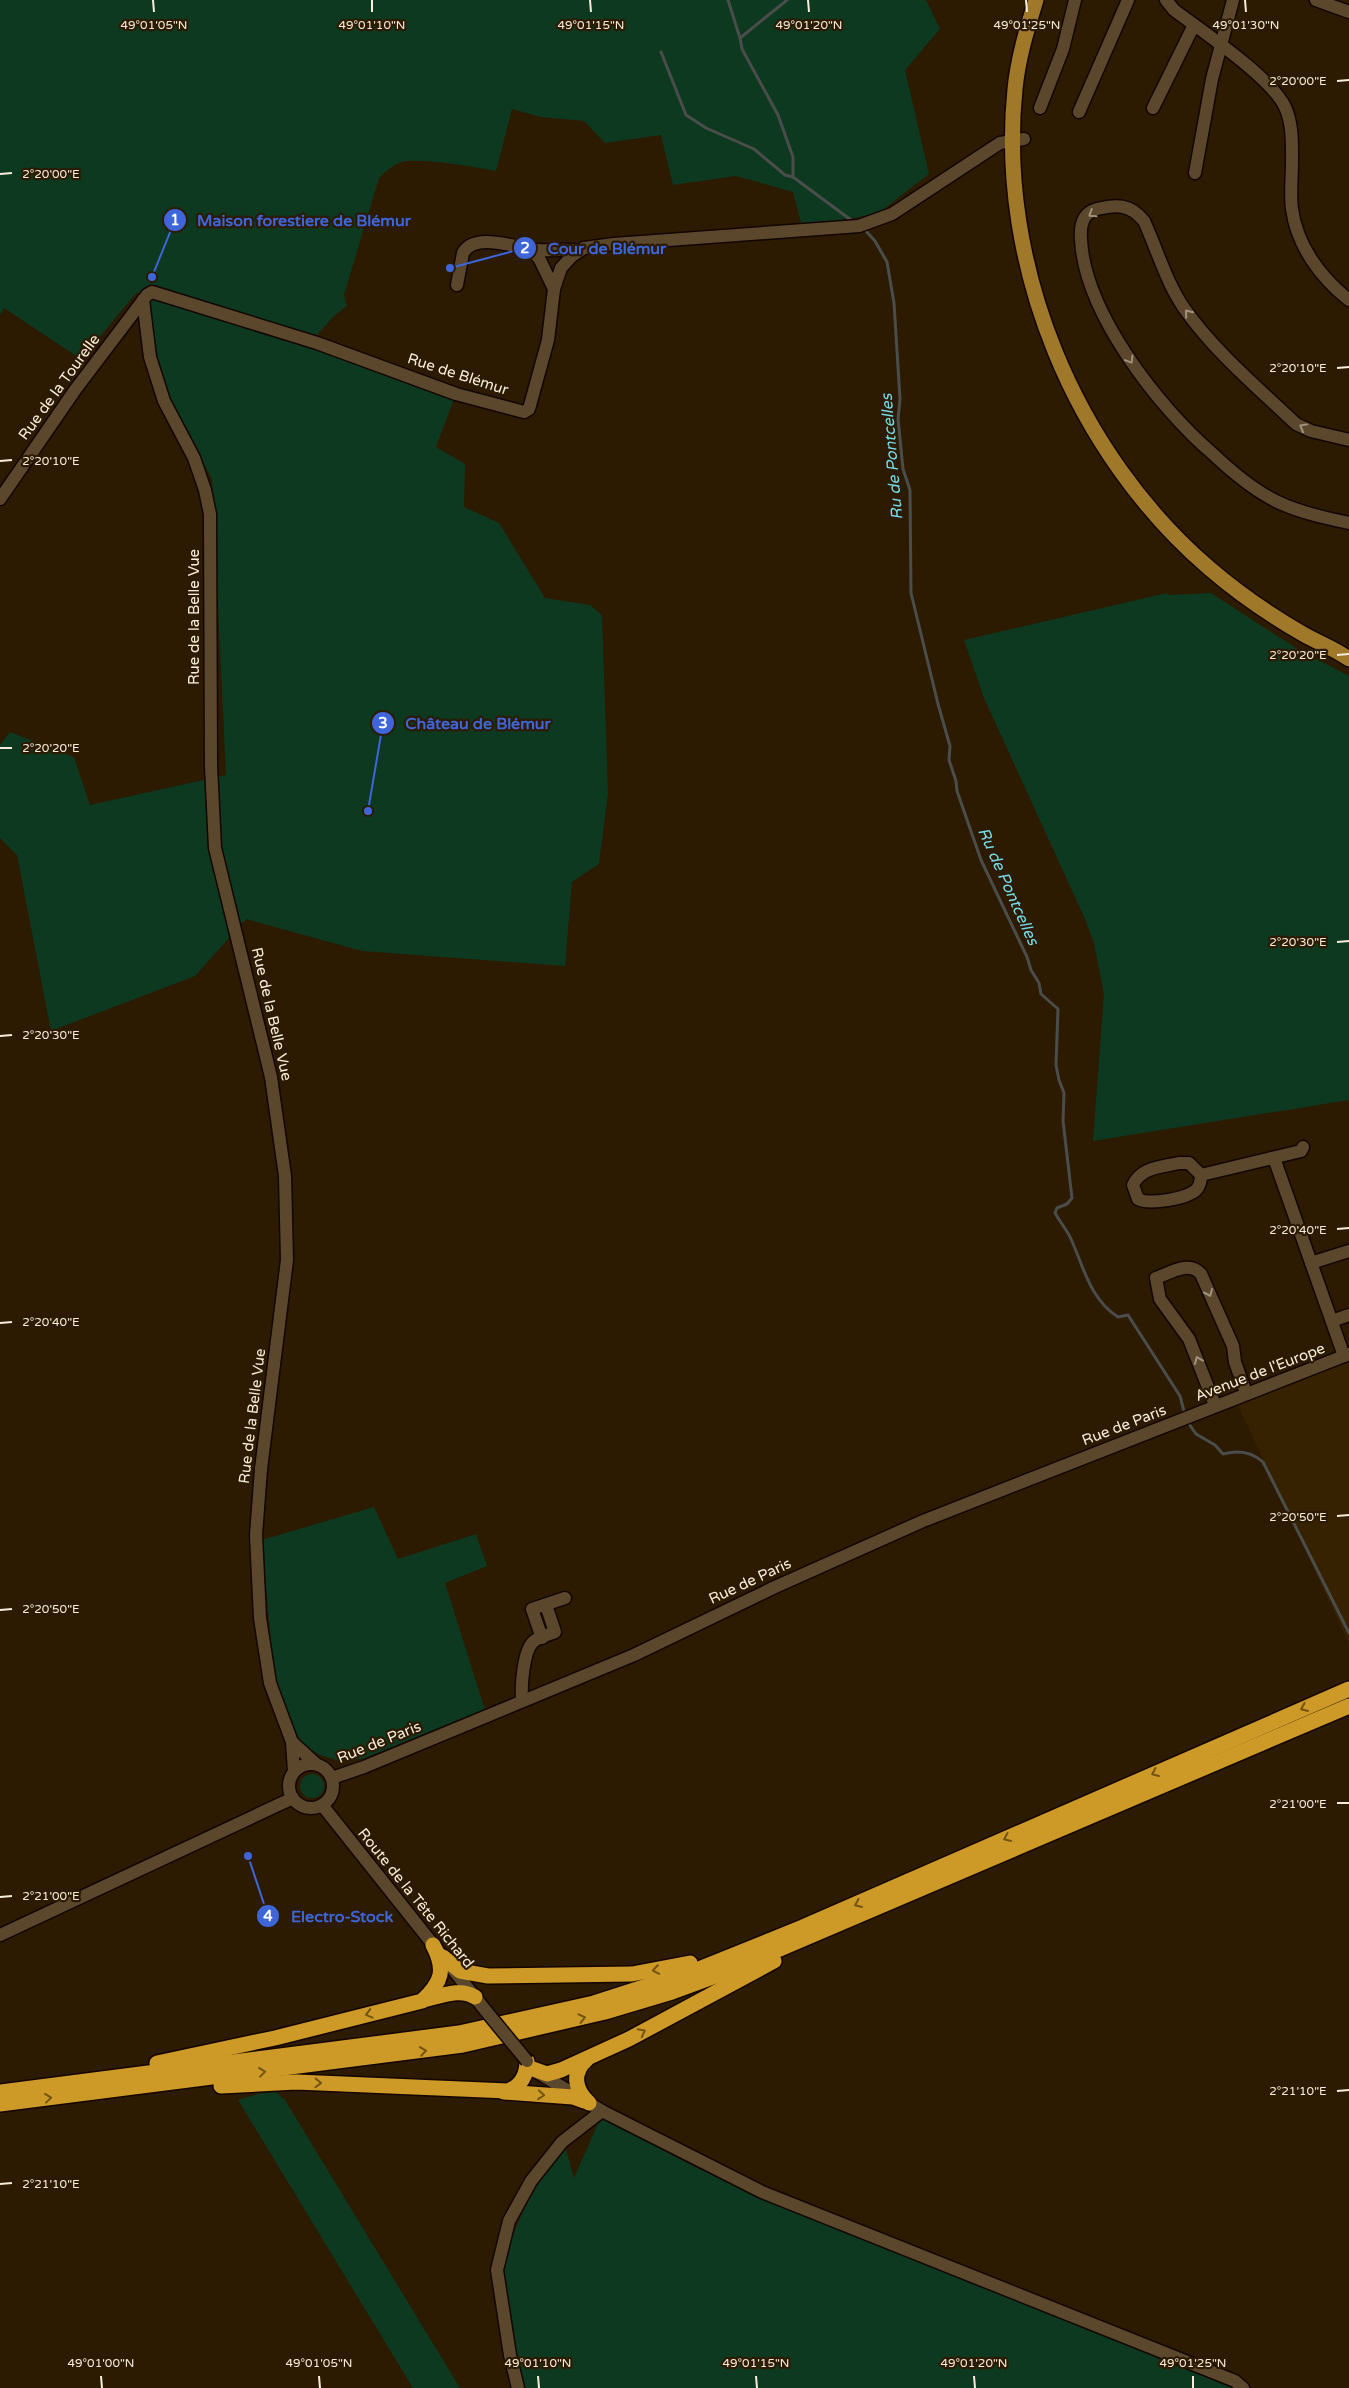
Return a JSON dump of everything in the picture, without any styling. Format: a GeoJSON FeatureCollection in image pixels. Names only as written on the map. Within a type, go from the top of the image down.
{"type":"FeatureCollection","features":[{"type":"Feature","properties":{"kind":"highway"},"geometry":{"type":"LineString","coordinates":[[0,2090],[459,2033],[594,2003],[694,1971],[803,1927],[1349,1689]]}},
{"type":"Feature","properties":{"kind":"highway"},"geometry":{"type":"LineString","coordinates":[[0,2104],[463,2046],[537,2030],[672,1992],[721,1974],[874,1910],[1349,1706]]}},
{"type":"Feature","properties":{"kind":"highway"},"geometry":{"type":"LineString","coordinates":[[497,2092],[508,2091],[516,2087],[530,2065],[547,2074],[629,2039],[874,1910]]}},
{"type":"Feature","properties":{"kind":"highway"},"geometry":{"type":"LineString","coordinates":[[438,1951],[456,1969],[467,1974],[503,1976],[618,1975],[676,1967],[803,1927]]}},
{"type":"Feature","properties":{"kind":"highway"},"geometry":{"type":"LineString","coordinates":[[422,2001],[431,1992],[440,1977],[438,1951]]}},
{"type":"Feature","properties":{"kind":"highway"},"geometry":{"type":"LineString","coordinates":[[481,2004],[478,1994],[484,1984],[490,1979],[503,1976]]}},
{"type":"Feature","properties":{"kind":"highway"},"geometry":{"type":"LineString","coordinates":[[0,2090],[216,2052],[453,1993],[467,1993],[481,2004]]}},
{"type":"Feature","properties":{"kind":"highway"},"geometry":{"type":"LineString","coordinates":[[592,2105],[580,2092],[576,2079],[579,2068],[595,2054]]}},
{"type":"Feature","properties":{"kind":"highway"},"geometry":{"type":"LineString","coordinates":[[94,2092],[296,2082],[573,2097],[592,2105]]}},
{"type":"Feature","properties":{"kind":"main road"},"geometry":{"type":"LineString","coordinates":[[1037,0],[1018,68],[1014,104],[1019,143],[1016,190],[1022,238],[1038,301],[1052,341],[1078,400],[1132,485],[1171,531],[1208,567],[1251,600],[1303,634],[1346,656]]}},
{"type":"Feature","properties":{"kind":"street"},"geometry":{"type":"LineString","coordinates":[[1040,108],[1063,49],[1075,0]]}},
{"type":"Feature","properties":{"kind":"street"},"geometry":{"type":"LineString","coordinates":[[1079,112],[1128,0]]}},
{"type":"Feature","properties":{"kind":"street"},"geometry":{"type":"LineString","coordinates":[[1166,0],[1194,26],[1270,86],[1285,107],[1292,144],[1292,209],[1300,236],[1319,272],[1349,300]]}},
{"type":"Feature","properties":{"kind":"street"},"geometry":{"type":"LineString","coordinates":[[1195,173],[1220,46],[1224,39],[1233,0]]}},
{"type":"Feature","properties":{"kind":"street"},"geometry":{"type":"LineString","coordinates":[[1316,0],[1349,12]]}},
{"type":"Feature","properties":{"kind":"street"},"geometry":{"type":"LineString","coordinates":[[1152,108],[1194,26]]}},
{"type":"Feature","properties":{"kind":"street"},"geometry":{"type":"LineString","coordinates":[[457,285],[463,252],[470,246],[490,241],[530,250],[548,251],[568,248],[578,251],[584,248],[614,244],[859,226],[892,214],[1000,143],[1019,143]]}},
{"type":"Feature","properties":{"kind":"street"},"geometry":{"type":"LineString","coordinates":[[1349,440],[1311,431],[1296,424],[1218,348],[1184,308],[1168,278],[1144,221],[1138,213],[1129,207],[1110,206],[1093,210],[1085,217],[1080,226],[1081,246],[1089,282],[1108,321],[1137,370],[1170,412],[1212,454],[1248,482],[1279,502],[1316,516],[1349,523]]}},
{"type":"Feature","properties":{"kind":"street"},"geometry":{"type":"LineString","coordinates":[[530,250],[539,258],[554,289]]}},
{"type":"Feature","properties":{"kind":"street","name":"Rue de Blémur"},"geometry":{"type":"LineString","coordinates":[[145,298],[152,292],[168,296],[317,343],[456,394],[524,412],[529,409],[548,340],[554,289],[561,268],[578,251]]}},
{"type":"Feature","properties":{"kind":"street","name":"Rue de la Tourelle"},"geometry":{"type":"LineString","coordinates":[[0,499],[70,398],[145,298]]}},
{"type":"Feature","properties":{"kind":"street","name":"Rue de la Belle Vue"},"geometry":{"type":"LineString","coordinates":[[145,298],[150,358],[161,392],[194,458],[205,490],[210,514],[211,766],[216,848],[271,1076],[285,1176],[287,1260],[261,1469],[256,1534],[260,1618],[270,1683],[292,1742],[294,1771]]}},
{"type":"Feature","properties":{"kind":"street"},"geometry":{"type":"LineString","coordinates":[[1201,1175],[1301,1151],[1303,1147]]}},
{"type":"Feature","properties":{"kind":"street"},"geometry":{"type":"LineString","coordinates":[[1274,1158],[1346,1355]]}},
{"type":"Feature","properties":{"kind":"street"},"geometry":{"type":"LineString","coordinates":[[1179,1163],[1189,1163],[1201,1175],[1200,1184],[1190,1194],[1152,1203],[1138,1199],[1134,1193],[1133,1185],[1136,1177],[1142,1172],[1179,1163]]}},
{"type":"Feature","properties":{"kind":"street"},"geometry":{"type":"LineString","coordinates":[[1311,1263],[1349,1251]]}},
{"type":"Feature","properties":{"kind":"street"},"geometry":{"type":"LineString","coordinates":[[1215,1405],[1189,1339],[1160,1299],[1156,1278],[1190,1267],[1196,1269],[1201,1274],[1233,1346],[1234,1362],[1246,1394]]}},
{"type":"Feature","properties":{"kind":"street"},"geometry":{"type":"LineString","coordinates":[[1332,1321],[1349,1315]]}},
{"type":"Feature","properties":{"kind":"street","name":"Avenue de l'Europe"},"geometry":{"type":"LineString","coordinates":[[1184,1420],[1215,1405],[1346,1355]]}},
{"type":"Feature","properties":{"kind":"street","name":"Rue de Paris"},"geometry":{"type":"LineString","coordinates":[[332,1778],[364,1767],[634,1655],[775,1587],[922,1521],[1184,1420]]}},
{"type":"Feature","properties":{"kind":"street"},"geometry":{"type":"LineString","coordinates":[[522,1700],[521,1686],[529,1648],[534,1641],[542,1638],[532,1610],[565,1598]]}},
{"type":"Feature","properties":{"kind":"street","name":"Rue de la Belle Vue"},"geometry":{"type":"LineString","coordinates":[[292,1742],[316,1764]]}},
{"type":"Feature","properties":{"kind":"street"},"geometry":{"type":"LineString","coordinates":[[316,1764],[328,1772],[332,1778],[333,1790],[322,1805],[316,1807],[303,1806],[293,1798],[289,1784],[294,1771],[304,1765],[316,1764]]}},
{"type":"Feature","properties":{"kind":"street"},"geometry":{"type":"LineString","coordinates":[[0,1935],[293,1798]]}},
{"type":"Feature","properties":{"kind":"street","name":"Route de la Tête Richard"},"geometry":{"type":"LineString","coordinates":[[322,1805],[530,2065],[552,2083],[762,2192],[1235,2381],[1243,2388]]}},
{"type":"Feature","properties":{"kind":"street"},"geometry":{"type":"LineString","coordinates":[[518,2388],[510,2355],[497,2270],[509,2221],[531,2182],[592,2105]]}},
{"type":"Feature","properties":{"kind":"shaded area"},"geometry":{"type":"Polygon","coordinates":[[[1349,1358],[1349,1644],[1237,1403],[1349,1358]]]}},
{"type":"Feature","properties":{"kind":"green space"},"geometry":{"type":"Polygon","coordinates":[[[0,0],[926,0],[940,29],[905,70],[929,174],[877,214],[802,226],[793,192],[736,176],[673,185],[661,135],[605,143],[584,121],[541,117],[512,109],[496,171],[448,163],[410,161],[396,165],[379,178],[344,295],[347,306],[334,316],[316,336],[454,399],[436,447],[465,464],[464,507],[499,523],[545,598],[590,605],[602,615],[608,793],[599,864],[572,882],[565,966],[362,951],[246,919],[195,976],[51,1031],[17,855],[0,838],[0,745],[10,732],[74,757],[90,805],[226,775],[212,479],[172,405],[156,358],[149,304],[137,292],[81,359],[4,308],[0,315],[0,0]]]}},
{"type":"Feature","properties":{"kind":"green space"},"geometry":{"type":"Polygon","coordinates":[[[1167,593],[1168,595],[1211,593],[1299,650],[1349,676],[1349,1100],[1093,1141],[1104,994],[1094,943],[1085,919],[984,698],[964,640],[1167,593]]]}},
{"type":"Feature","properties":{"kind":"green space"},"geometry":{"type":"Polygon","coordinates":[[[374,1507],[398,1559],[476,1534],[487,1566],[445,1583],[485,1710],[362,1759],[339,1761],[320,1755],[302,1744],[287,1716],[274,1677],[262,1540],[374,1507]]]}},
{"type":"Feature","properties":{"kind":"green space"},"geometry":{"type":"Polygon","coordinates":[[[312,1774],[321,1777],[324,1786],[321,1795],[312,1798],[303,1795],[300,1786],[303,1777],[312,1774]]]}},
{"type":"Feature","properties":{"kind":"green space"},"geometry":{"type":"Polygon","coordinates":[[[276,2092],[285,2100],[460,2388],[413,2388],[238,2100],[262,2093],[276,2092]]]}},
{"type":"Feature","properties":{"kind":"green space"},"geometry":{"type":"Polygon","coordinates":[[[601,2117],[695,2167],[1233,2388],[525,2388],[505,2300],[504,2270],[508,2252],[523,2212],[555,2159],[565,2146],[574,2178],[601,2117]]]}},
{"type":"Feature","properties":{"kind":"waterway"},"geometry":{"type":"LineString","coordinates":[[728,0],[740,38]]}},
{"type":"Feature","properties":{"kind":"waterway","name":"Ru de Pontcelles"},"geometry":{"type":"LineString","coordinates":[[787,0],[740,38],[742,49],[778,115],[793,157],[793,177],[851,220]]}},
{"type":"Feature","properties":{"kind":"waterway","name":"Ru de Pontcelles"},"geometry":{"type":"LineString","coordinates":[[661,52],[686,115],[706,128],[754,149],[785,175],[793,177]]}},
{"type":"Feature","properties":{"kind":"waterway","name":"Ru de Pontcelles"},"geometry":{"type":"LineString","coordinates":[[865,230],[875,241],[887,262],[894,303],[900,399],[898,419],[903,469],[910,490],[911,593],[950,746],[949,760],[956,781],[957,791],[981,860],[1027,957],[1031,970],[1039,983],[1041,994],[1058,1009],[1056,1065],[1064,1093],[1063,1121],[1072,1198],[1067,1204],[1057,1208],[1055,1213],[1069,1236],[1094,1292],[1108,1310],[1118,1317],[1128,1315],[1180,1396],[1184,1411]]}},
{"type":"Feature","properties":{"kind":"waterway","name":"Ru de Pontcelles"},"geometry":{"type":"LineString","coordinates":[[1189,1424],[1196,1434],[1215,1445],[1223,1454],[1244,1452],[1263,1462],[1349,1633]]}},
{"type":"Feature","properties":{"kind":"place","name":"Cour de Blémur"},"geometry":{"type":"Point","coordinates":[450,268]}},
{"type":"Feature","properties":{"kind":"place","name":"Maison forestiere de Blémur"},"geometry":{"type":"Point","coordinates":[152,277]}},
{"type":"Feature","properties":{"kind":"place","name":"Château de Blémur"},"geometry":{"type":"Point","coordinates":[368,811]}},
{"type":"Feature","properties":{"kind":"place","name":"Electro-Stock"},"geometry":{"type":"Point","coordinates":[248,1856]}}]}
